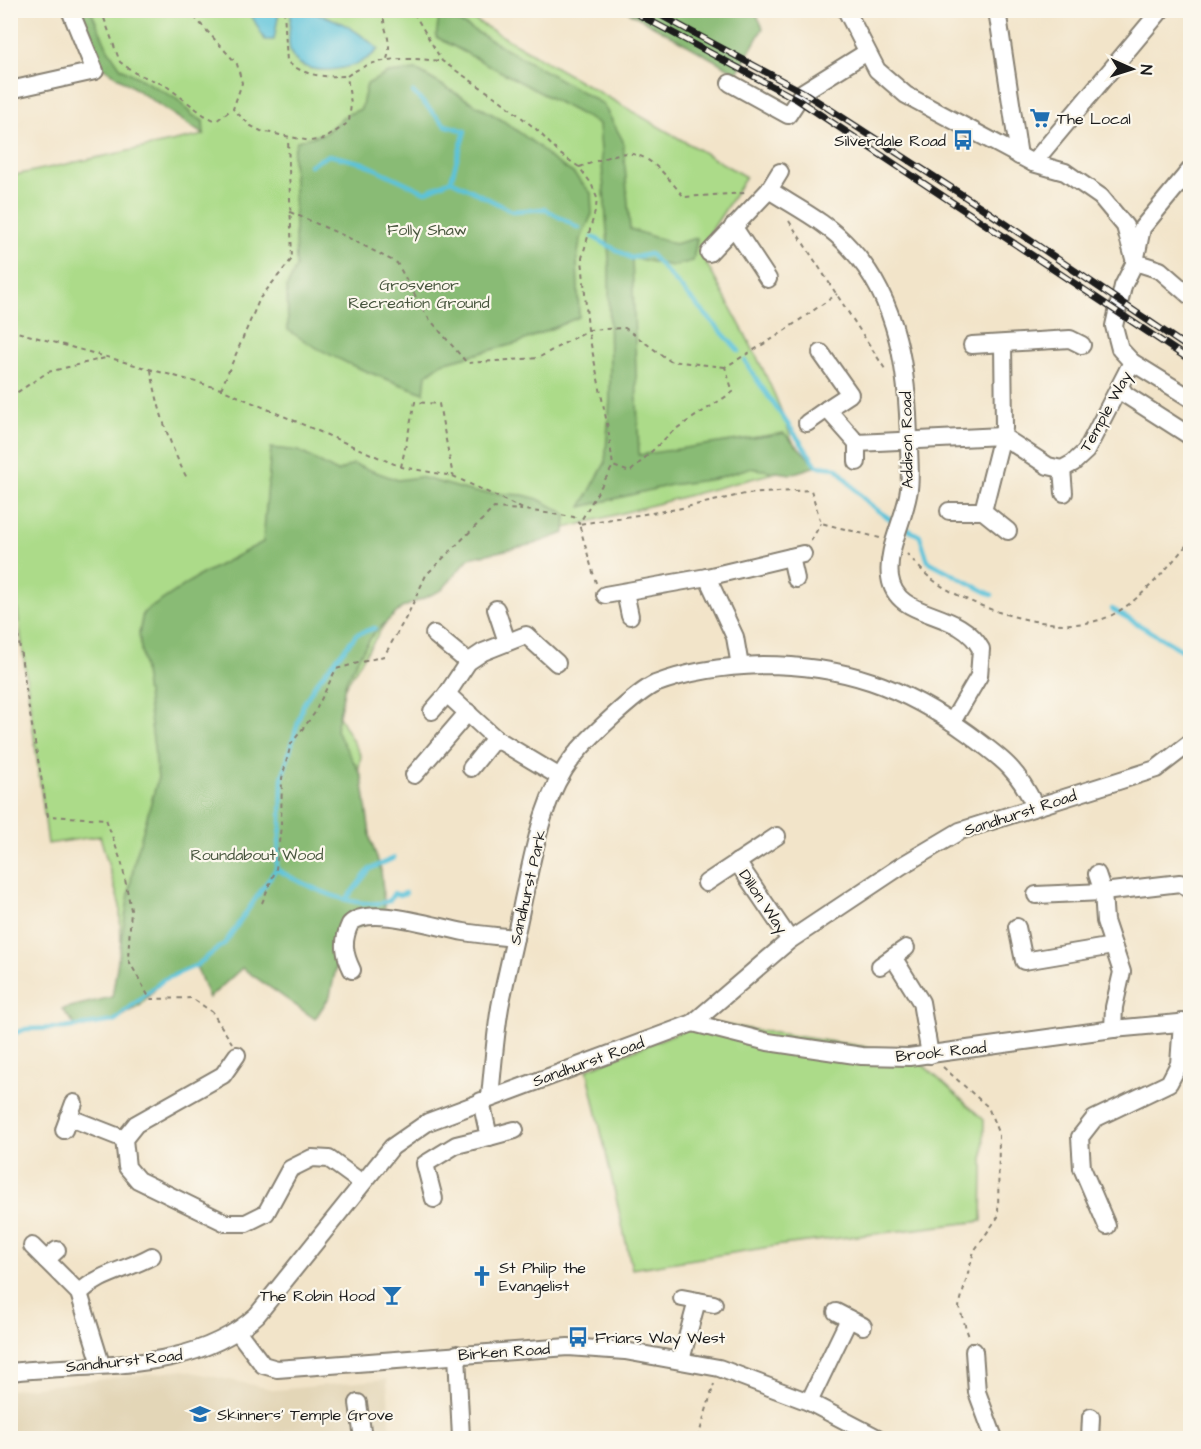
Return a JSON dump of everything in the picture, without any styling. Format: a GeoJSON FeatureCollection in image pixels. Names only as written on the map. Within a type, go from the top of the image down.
{"type":"FeatureCollection","features":[{"type":"Feature","properties":{"kind":"street"},"geometry":{"type":"LineString","coordinates":[[10,90],[95,71],[70,10]]}},
{"type":"Feature","properties":{"kind":"street"},"geometry":{"type":"LineString","coordinates":[[846,10],[877,70],[906,95],[1026,160],[1065,172],[1101,197],[1125,226],[1135,262]]}},
{"type":"Feature","properties":{"kind":"street"},"geometry":{"type":"LineString","coordinates":[[997,10],[1026,160]]}},
{"type":"Feature","properties":{"kind":"street"},"geometry":{"type":"LineString","coordinates":[[1026,160],[1161,10]]}},
{"type":"Feature","properties":{"kind":"street"},"geometry":{"type":"LineString","coordinates":[[730,83],[788,116],[802,92],[867,52]]}},
{"type":"Feature","properties":{"kind":"street"},"geometry":{"type":"LineString","coordinates":[[1191,170],[1143,228],[1135,262],[1123,286],[1114,326],[1120,349],[1132,362],[1191,399]]}},
{"type":"Feature","properties":{"kind":"street"},"geometry":{"type":"LineString","coordinates":[[709,253],[750,207],[769,190],[780,172]]}},
{"type":"Feature","properties":{"kind":"street","name":"Addison Road"},"geometry":{"type":"LineString","coordinates":[[769,190],[823,224],[849,246],[867,267],[886,302],[902,361],[909,441],[909,490],[890,577],[895,594],[913,609],[966,629],[981,649],[979,676],[952,722]]}},
{"type":"Feature","properties":{"kind":"street"},"geometry":{"type":"LineString","coordinates":[[1115,212],[1141,216],[1155,213]]}},
{"type":"Feature","properties":{"kind":"street"},"geometry":{"type":"LineString","coordinates":[[732,226],[768,279]]}},
{"type":"Feature","properties":{"kind":"street"},"geometry":{"type":"LineString","coordinates":[[1135,262],[1160,270],[1191,296]]}},
{"type":"Feature","properties":{"kind":"street"},"geometry":{"type":"LineString","coordinates":[[972,345],[1070,339],[1082,345]]}},
{"type":"Feature","properties":{"kind":"street"},"geometry":{"type":"LineString","coordinates":[[982,511],[1002,436],[1003,344]]}},
{"type":"Feature","properties":{"kind":"street"},"geometry":{"type":"LineString","coordinates":[[807,423],[850,394],[821,353]]}},
{"type":"Feature","properties":{"kind":"street","name":"Temple Way"},"geometry":{"type":"LineString","coordinates":[[1062,469],[1086,451],[1132,362]]}},
{"type":"Feature","properties":{"kind":"street"},"geometry":{"type":"LineString","coordinates":[[1120,387],[1126,395],[1191,436]]}},
{"type":"Feature","properties":{"kind":"street"},"geometry":{"type":"LineString","coordinates":[[827,409],[857,443],[857,462]]}},
{"type":"Feature","properties":{"kind":"street"},"geometry":{"type":"LineString","coordinates":[[857,443],[1002,436],[1048,466],[1062,469],[1064,493]]}},
{"type":"Feature","properties":{"kind":"street"},"geometry":{"type":"LineString","coordinates":[[949,511],[982,511],[1008,531]]}},
{"type":"Feature","properties":{"kind":"street"},"geometry":{"type":"LineString","coordinates":[[601,593],[625,592],[707,577],[797,556],[796,579]]}},
{"type":"Feature","properties":{"kind":"street"},"geometry":{"type":"LineString","coordinates":[[707,577],[735,637],[740,666]]}},
{"type":"Feature","properties":{"kind":"street"},"geometry":{"type":"LineString","coordinates":[[625,592],[630,616]]}},
{"type":"Feature","properties":{"kind":"street"},"geometry":{"type":"LineString","coordinates":[[496,609],[507,642]]}},
{"type":"Feature","properties":{"kind":"street"},"geometry":{"type":"LineString","coordinates":[[434,634],[468,662]]}},
{"type":"Feature","properties":{"kind":"street"},"geometry":{"type":"LineString","coordinates":[[432,711],[468,662],[483,652],[507,642],[526,635],[557,663]]}},
{"type":"Feature","properties":{"kind":"street","name":"Sandhurst Park"},"geometry":{"type":"LineString","coordinates":[[489,1137],[485,1099],[500,1009],[539,828],[560,777],[574,755],[631,701],[653,685],[694,672],[740,666],[801,665],[858,675],[903,693],[952,722],[1003,760],[1022,778],[1035,806]]}},
{"type":"Feature","properties":{"kind":"street"},"geometry":{"type":"LineString","coordinates":[[447,693],[495,738],[560,777]]}},
{"type":"Feature","properties":{"kind":"street"},"geometry":{"type":"LineString","coordinates":[[414,775],[468,712]]}},
{"type":"Feature","properties":{"kind":"street"},"geometry":{"type":"LineString","coordinates":[[471,768],[495,738]]}},
{"type":"Feature","properties":{"kind":"street","name":"Sandhurst Road"},"geometry":{"type":"LineString","coordinates":[[10,1372],[181,1356],[212,1345],[238,1332],[256,1315],[392,1147],[428,1122],[693,1023],[790,939],[901,866],[960,831],[1156,769],[1189,746]]}},
{"type":"Feature","properties":{"kind":"street","name":"Dillon Way"},"geometry":{"type":"LineString","coordinates":[[706,883],[777,836]]}},
{"type":"Feature","properties":{"kind":"street","name":"Dillon Way"},"geometry":{"type":"LineString","coordinates":[[737,862],[790,939]]}},
{"type":"Feature","properties":{"kind":"street"},"geometry":{"type":"LineString","coordinates":[[1097,874],[1106,921],[1122,972],[1114,1007],[1113,1029]]}},
{"type":"Feature","properties":{"kind":"street"},"geometry":{"type":"LineString","coordinates":[[1036,896],[1102,892],[1180,883],[1191,890]]}},
{"type":"Feature","properties":{"kind":"street"},"geometry":{"type":"LineString","coordinates":[[352,970],[344,954],[346,936],[350,924],[363,917],[387,917],[466,933],[515,938]]}},
{"type":"Feature","properties":{"kind":"street"},"geometry":{"type":"LineString","coordinates":[[1017,927],[1024,961],[1113,946]]}},
{"type":"Feature","properties":{"kind":"street"},"geometry":{"type":"LineString","coordinates":[[893,957],[921,1002],[930,1055]]}},
{"type":"Feature","properties":{"kind":"street"},"geometry":{"type":"LineString","coordinates":[[1107,1226],[1082,1168],[1080,1137],[1094,1119],[1169,1083],[1186,1047],[1186,1022]]}},
{"type":"Feature","properties":{"kind":"street","name":"Brook Road"},"geometry":{"type":"LineString","coordinates":[[693,1023],[768,1042],[862,1056],[930,1055],[1113,1029],[1186,1022]]}},
{"type":"Feature","properties":{"kind":"street"},"geometry":{"type":"LineString","coordinates":[[237,1055],[223,1075],[136,1124],[124,1139],[127,1167],[138,1180],[226,1223],[246,1223],[266,1213],[290,1169],[312,1158],[329,1159],[362,1183]]}},
{"type":"Feature","properties":{"kind":"street"},"geometry":{"type":"LineString","coordinates":[[69,1117],[124,1139]]}},
{"type":"Feature","properties":{"kind":"street"},"geometry":{"type":"LineString","coordinates":[[434,1199],[425,1164],[456,1145],[515,1130]]}},
{"type":"Feature","properties":{"kind":"street"},"geometry":{"type":"LineString","coordinates":[[32,1246],[52,1255],[79,1293],[101,1364]]}},
{"type":"Feature","properties":{"kind":"street"},"geometry":{"type":"LineString","coordinates":[[79,1293],[93,1280],[112,1271],[128,1269],[152,1256]]}},
{"type":"Feature","properties":{"kind":"street"},"geometry":{"type":"LineString","coordinates":[[681,1360],[698,1301]]}},
{"type":"Feature","properties":{"kind":"street"},"geometry":{"type":"LineString","coordinates":[[809,1402],[849,1319]]}},
{"type":"Feature","properties":{"kind":"street","name":"Birken Road"},"geometry":{"type":"LineString","coordinates":[[238,1332],[263,1365],[277,1369],[568,1347],[625,1351],[681,1360],[719,1368],[809,1402],[878,1438]]}},
{"type":"Feature","properties":{"kind":"street"},"geometry":{"type":"LineString","coordinates":[[974,1351],[977,1392],[994,1438]]}},
{"type":"Feature","properties":{"kind":"street"},"geometry":{"type":"LineString","coordinates":[[457,1354],[461,1438]]}},
{"type":"Feature","properties":{"kind":"street"},"geometry":{"type":"LineString","coordinates":[[358,1402],[363,1438]]}},
{"type":"Feature","properties":{"kind":"street"},"geometry":{"type":"LineString","coordinates":[[1090,1438],[1091,1418]]}},
{"type":"Feature","properties":{"kind":"path"},"geometry":{"type":"LineString","coordinates":[[101,10],[114,51],[125,67],[165,85],[204,115],[216,121],[233,108],[242,83],[237,64],[188,10]]}},
{"type":"Feature","properties":{"kind":"path"},"geometry":{"type":"LineString","coordinates":[[284,10],[287,62],[316,77],[347,76],[364,65],[387,58],[442,61]]}},
{"type":"Feature","properties":{"kind":"path"},"geometry":{"type":"LineString","coordinates":[[385,10],[384,24],[390,39],[387,58]]}},
{"type":"Feature","properties":{"kind":"path"},"geometry":{"type":"LineString","coordinates":[[412,10],[442,61],[501,101],[579,167],[591,183],[597,198],[595,218],[582,258],[588,330],[608,428],[613,466],[579,524]]}},
{"type":"Feature","properties":{"kind":"path"},"geometry":{"type":"LineString","coordinates":[[233,108],[251,126],[288,138],[310,141],[325,139],[349,122],[351,104],[347,76]]}},
{"type":"Feature","properties":{"kind":"path"},"geometry":{"type":"LineString","coordinates":[[221,389],[260,298],[292,259],[288,138]]}},
{"type":"Feature","properties":{"kind":"path"},"geometry":{"type":"LineString","coordinates":[[579,167],[610,156],[638,156],[652,161],[684,197],[769,190]]}},
{"type":"Feature","properties":{"kind":"path"},"geometry":{"type":"LineString","coordinates":[[290,212],[347,237],[397,263],[426,315],[467,363],[538,358],[588,330],[624,328],[670,361],[725,367],[774,338],[837,294]]}},
{"type":"Feature","properties":{"kind":"path"},"geometry":{"type":"LineString","coordinates":[[787,219],[888,373]]}},
{"type":"Feature","properties":{"kind":"path"},"geometry":{"type":"LineString","coordinates":[[10,330],[221,389],[401,467],[453,476],[525,510]]}},
{"type":"Feature","properties":{"kind":"path"},"geometry":{"type":"LineString","coordinates":[[10,397],[48,372],[108,358]]}},
{"type":"Feature","properties":{"kind":"path"},"geometry":{"type":"LineString","coordinates":[[613,466],[630,472],[674,430],[733,392],[725,367]]}},
{"type":"Feature","properties":{"kind":"path"},"geometry":{"type":"LineString","coordinates":[[151,370],[155,393],[172,451],[188,480]]}},
{"type":"Feature","properties":{"kind":"path"},"geometry":{"type":"LineString","coordinates":[[401,467],[415,402],[439,404],[453,476]]}},
{"type":"Feature","properties":{"kind":"path"},"geometry":{"type":"LineString","coordinates":[[579,524],[745,494],[811,490],[821,523]]}},
{"type":"Feature","properties":{"kind":"path"},"geometry":{"type":"LineString","coordinates":[[262,903],[276,869],[281,826],[282,778],[291,744],[314,714],[336,669],[384,656],[408,614],[426,575],[494,508],[574,517],[579,524],[601,593]]}},
{"type":"Feature","properties":{"kind":"path"},"geometry":{"type":"LineString","coordinates":[[821,523],[897,538],[928,576],[961,598],[1024,620],[1065,626],[1112,615],[1129,604],[1166,569],[1191,541]]}},
{"type":"Feature","properties":{"kind":"path"},"geometry":{"type":"LineString","coordinates":[[797,556],[821,523]]}},
{"type":"Feature","properties":{"kind":"path"},"geometry":{"type":"LineString","coordinates":[[10,582],[48,816],[106,819],[123,864],[131,910],[129,959],[150,999],[192,998],[212,1012],[230,1036],[237,1055]]}},
{"type":"Feature","properties":{"kind":"path"},"geometry":{"type":"LineString","coordinates":[[930,1055],[988,1107],[999,1135],[998,1217],[974,1251],[958,1307],[974,1351]]}},
{"type":"Feature","properties":{"kind":"path"},"geometry":{"type":"LineString","coordinates":[[698,1438],[719,1368]]}},
{"type":"Feature","properties":{"kind":"shaded area","name":"Skinners' Temple Grove"},"geometry":{"type":"Polygon","coordinates":[[[183,1370],[276,1390],[387,1379],[391,1438],[11,1438],[10,1390],[183,1370]]]}},
{"type":"Feature","properties":{"kind":"green space","name":"Grosvenor Recreation Ground"},"geometry":{"type":"Polygon","coordinates":[[[457,10],[746,177],[699,250],[769,382],[781,409],[800,466],[467,554],[409,585],[333,706],[361,756],[333,917],[224,937],[122,992],[120,906],[100,836],[48,844],[10,552],[10,176],[204,135],[100,65],[77,11],[457,10]]]}},
{"type":"Feature","properties":{"kind":"green space"},"geometry":{"type":"Polygon","coordinates":[[[77,11],[91,11],[108,49],[121,68],[177,99],[192,115],[203,121],[204,135],[100,65],[77,11]]]}},
{"type":"Feature","properties":{"kind":"green space"},"geometry":{"type":"Polygon","coordinates":[[[440,11],[603,104],[623,141],[630,229],[674,244],[697,238],[693,261],[673,266],[632,258],[639,455],[784,433],[817,466],[791,474],[749,468],[714,479],[671,485],[581,507],[605,463],[610,400],[609,258],[599,124],[436,37],[440,11]]]}},
{"type":"Feature","properties":{"kind":"green space"},"geometry":{"type":"Polygon","coordinates":[[[627,11],[755,11],[763,28],[737,73],[627,11]]]}},
{"type":"Feature","properties":{"kind":"green space","name":"Folly Shaw"},"geometry":{"type":"Polygon","coordinates":[[[416,70],[502,120],[538,146],[551,159],[573,173],[591,193],[592,214],[580,241],[577,260],[579,317],[518,343],[442,363],[426,375],[424,393],[337,358],[288,330],[287,287],[296,267],[293,153],[297,141],[325,133],[346,115],[361,109],[367,84],[388,73],[416,70]]]}},
{"type":"Feature","properties":{"kind":"green space","name":"Roundabout Wood"},"geometry":{"type":"Polygon","coordinates":[[[271,448],[299,451],[337,472],[353,464],[398,480],[420,477],[474,492],[523,495],[538,499],[566,514],[565,533],[534,544],[469,558],[442,590],[402,608],[374,633],[346,681],[336,730],[362,777],[371,841],[381,870],[385,914],[343,935],[330,996],[315,1019],[242,968],[209,998],[196,966],[163,980],[141,1005],[114,1021],[77,1028],[62,1009],[112,997],[134,863],[158,778],[139,634],[143,613],[197,577],[263,542],[271,448]]]}},
{"type":"Feature","properties":{"kind":"green space"},"geometry":{"type":"Polygon","coordinates":[[[704,1022],[911,1054],[984,1120],[982,1221],[782,1245],[632,1269],[587,1069],[704,1022]]]}},
{"type":"Feature","properties":{"kind":"water"},"geometry":{"type":"Polygon","coordinates":[[[249,11],[279,11],[274,40],[265,40],[249,11]]]}},
{"type":"Feature","properties":{"kind":"water"},"geometry":{"type":"Polygon","coordinates":[[[291,11],[316,13],[338,21],[378,49],[361,62],[349,66],[336,69],[311,69],[300,64],[293,57],[289,47],[291,11]]]}},
{"type":"Feature","properties":{"kind":"waterway"},"geometry":{"type":"LineString","coordinates":[[310,165],[329,155],[363,163],[425,192],[451,180],[465,131],[445,125],[413,92]]}},
{"type":"Feature","properties":{"kind":"waterway"},"geometry":{"type":"LineString","coordinates":[[451,180],[512,211],[545,209],[579,228]]}},
{"type":"Feature","properties":{"kind":"waterway"},"geometry":{"type":"LineString","coordinates":[[593,237],[631,258],[650,254],[739,351]]}},
{"type":"Feature","properties":{"kind":"waterway"},"geometry":{"type":"LineString","coordinates":[[745,361],[817,466],[837,468],[874,508],[920,536],[928,561],[992,595]]}},
{"type":"Feature","properties":{"kind":"waterway"},"geometry":{"type":"LineString","coordinates":[[1112,609],[1182,650]]}},
{"type":"Feature","properties":{"kind":"waterway"},"geometry":{"type":"LineString","coordinates":[[10,1035],[26,1029],[65,1028],[114,1021],[163,980],[197,965],[225,943],[276,869],[281,826],[282,778],[303,705],[316,683],[357,634],[375,628]]}},
{"type":"Feature","properties":{"kind":"waterway"},"geometry":{"type":"LineString","coordinates":[[347,898],[370,869],[394,858]]}},
{"type":"Feature","properties":{"kind":"waterway"},"geometry":{"type":"LineString","coordinates":[[276,869],[331,895],[362,903],[389,901],[394,893],[399,895],[406,893]]}},
{"type":"Feature","properties":{"kind":"railway"},"geometry":{"type":"LineString","coordinates":[[630,10],[798,100],[1190,360]]}},
{"type":"Feature","properties":{"kind":"railway"},"geometry":{"type":"LineString","coordinates":[[651,10],[803,92],[981,207],[1190,349]]}},
{"type":"Feature","properties":{"kind":"place","name":"The Local"},"geometry":{"type":"Point","coordinates":[1040,118]}},
{"type":"Feature","properties":{"kind":"place","name":"Silverdale Road"},"geometry":{"type":"Point","coordinates":[963,140]}},
{"type":"Feature","properties":{"kind":"place","name":"St Philip the Evangelist"},"geometry":{"type":"Point","coordinates":[482,1276]}},
{"type":"Feature","properties":{"kind":"place","name":"The Robin Hood"},"geometry":{"type":"Point","coordinates":[392,1295]}},
{"type":"Feature","properties":{"kind":"place","name":"Friars Way West"},"geometry":{"type":"Point","coordinates":[578,1337]}},
{"type":"Feature","properties":{"kind":"place","name":"Skinners' Temple Grove"},"geometry":{"type":"Point","coordinates":[200,1414]}}]}
